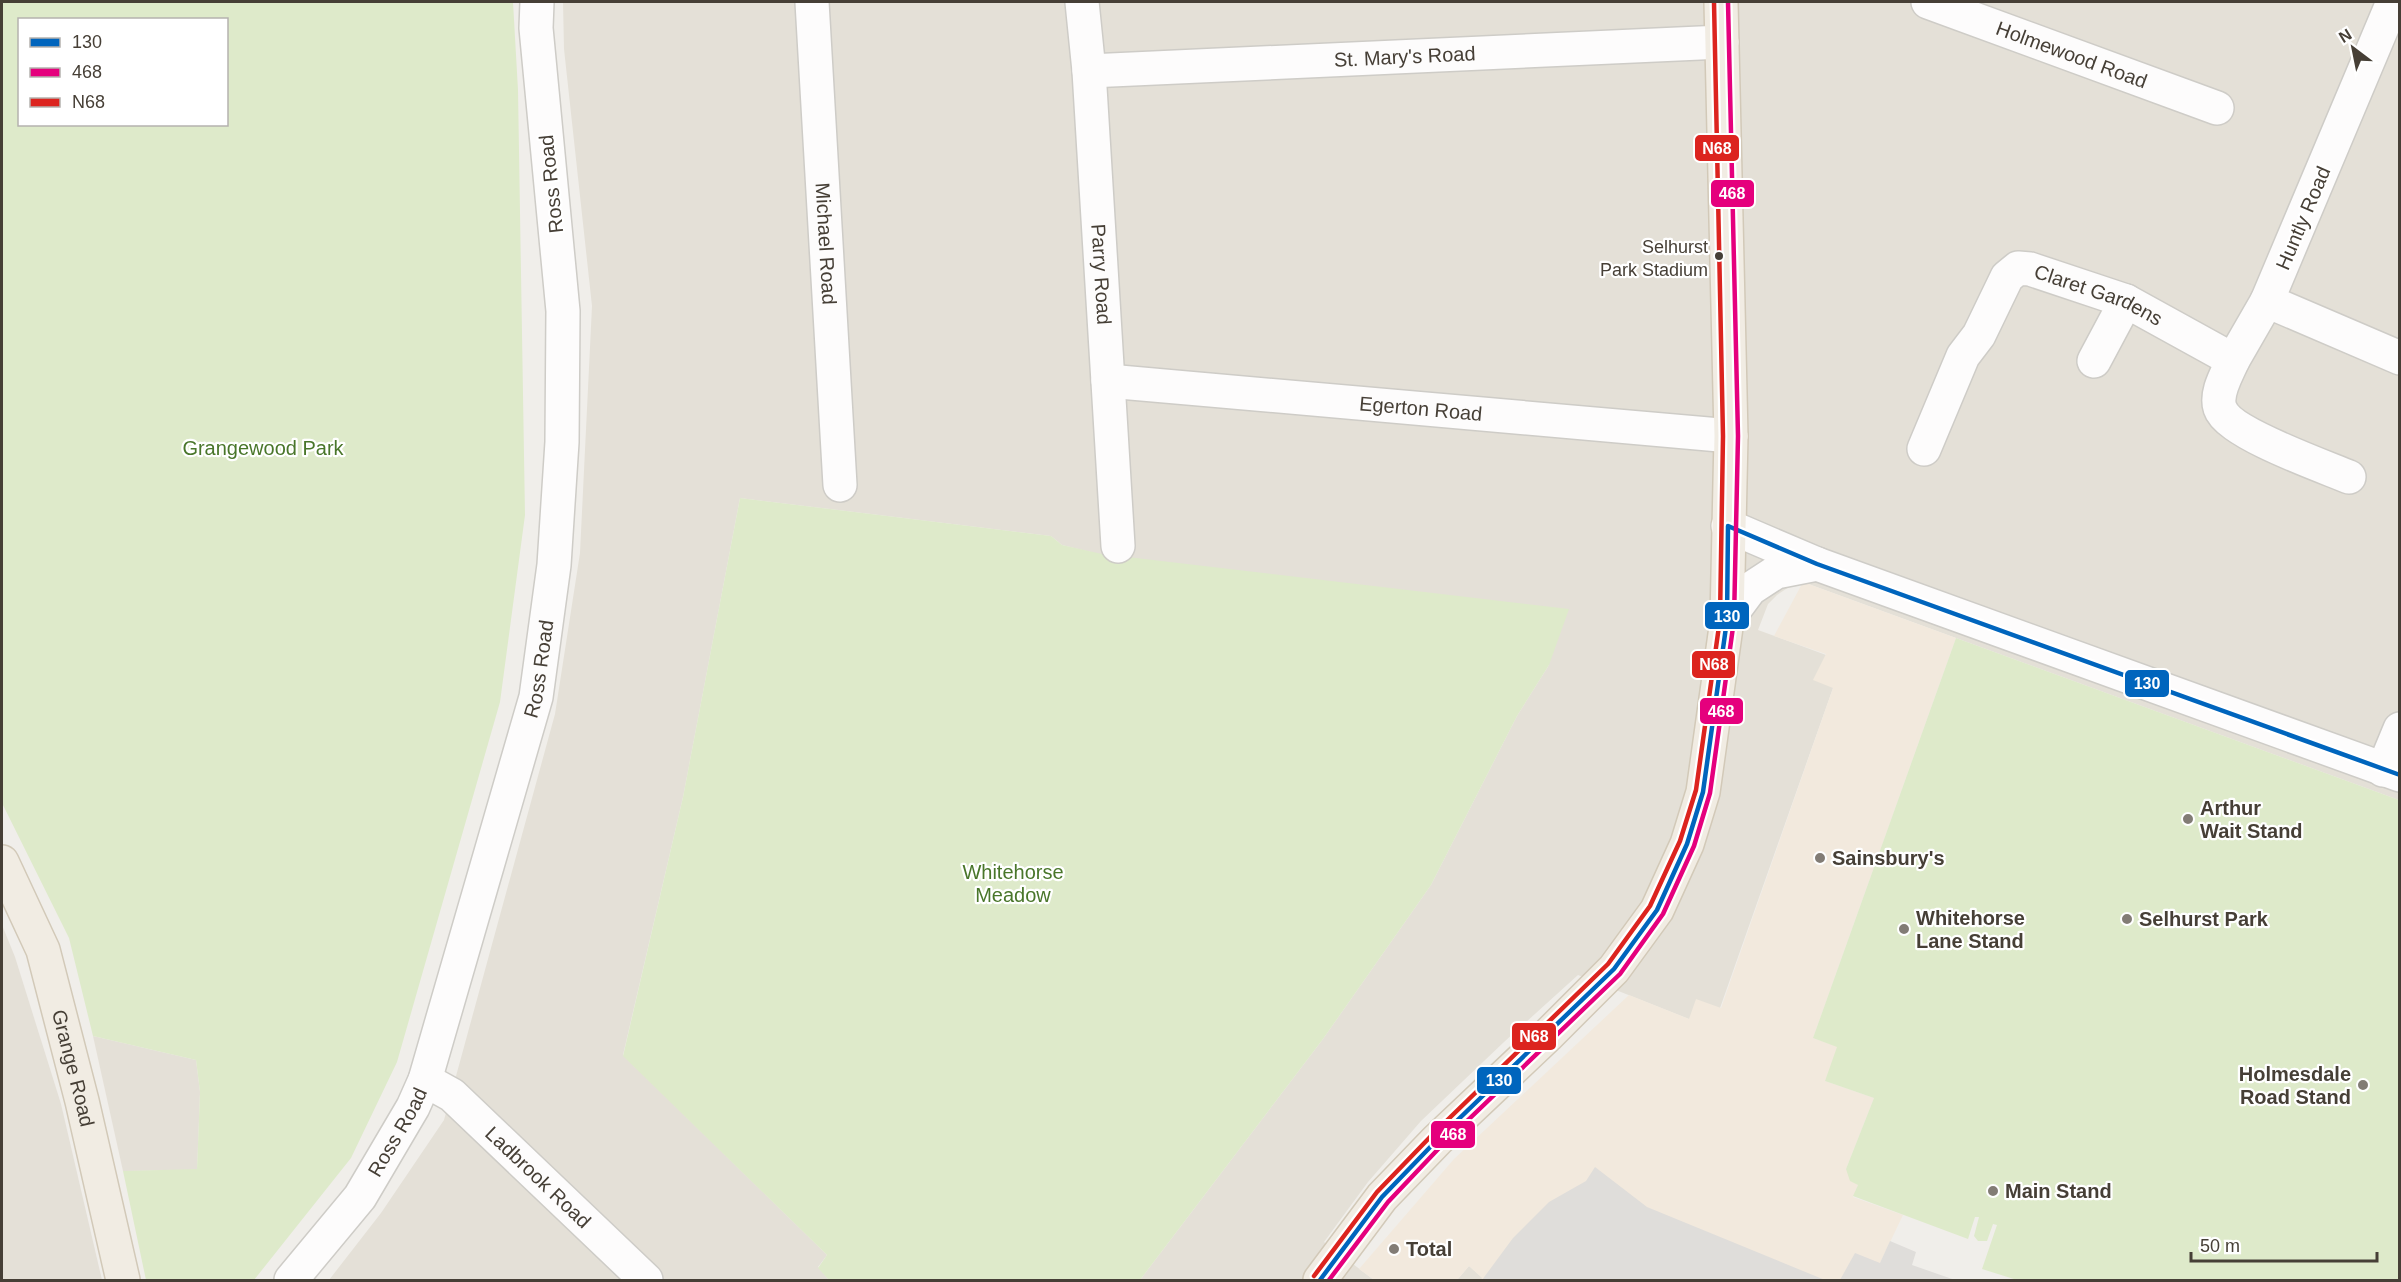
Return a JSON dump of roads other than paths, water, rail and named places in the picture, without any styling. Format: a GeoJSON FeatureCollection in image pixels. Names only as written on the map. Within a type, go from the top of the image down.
{"type":"FeatureCollection","features":[{"type":"Feature","properties":{"kind":"main road"},"geometry":{"type":"LineString","coordinates":[[1320,1281],[1382,1197],[1453,1124],[1614,969],[1657,910],[1688,844],[1703,792],[1727,620],[1731,436],[1721,2]]}},
{"type":"Feature","properties":{"kind":"main road","name":"Grange Road"},"geometry":{"type":"LineString","coordinates":[[2,862],[43,950],[82,1101],[123,1281]]}},
{"type":"Feature","properties":{"kind":"street","name":"Ross Road"},"geometry":{"type":"LineString","coordinates":[[291,1281],[360,1197],[413,1107],[425,1080],[536,697],[554,565],[562,442],[563,312],[536,28],[537,2]]}},
{"type":"Feature","properties":{"kind":"street","name":"Michael Road"},"geometry":{"type":"LineString","coordinates":[[812,2],[840,485]]}},
{"type":"Feature","properties":{"kind":"street","name":"Parry Road"},"geometry":{"type":"LineString","coordinates":[[1082,2],[1089,71],[1118,546]]}},
{"type":"Feature","properties":{"kind":"street","name":"Holmewood Road"},"geometry":{"type":"LineString","coordinates":[[1928,2],[2217,108]]}},
{"type":"Feature","properties":{"kind":"street","name":"Huntly Road"},"geometry":{"type":"LineString","coordinates":[[2267,301],[2393,2]]}},
{"type":"Feature","properties":{"kind":"street","name":"St. Mary's Road"},"geometry":{"type":"LineString","coordinates":[[1089,71],[1722,42]]}},
{"type":"Feature","properties":{"kind":"street","name":"Claret Gardens"},"geometry":{"type":"LineString","coordinates":[[1924,449],[1962,356],[1979,335],[2007,277],[2018,268],[2030,269],[2126,301],[2233,360]]}},
{"type":"Feature","properties":{"kind":"street"},"geometry":{"type":"LineString","coordinates":[[2094,361],[2126,301]]}},
{"type":"Feature","properties":{"kind":"street"},"geometry":{"type":"LineString","coordinates":[[2349,477],[2244,432],[2228,420],[2220,408],[2219,392],[2233,360],[2267,301],[2400,358]]}},
{"type":"Feature","properties":{"kind":"street","name":"Egerton Road"},"geometry":{"type":"LineString","coordinates":[[1108,381],[1731,436]]}},
{"type":"Feature","properties":{"kind":"street"},"geometry":{"type":"LineString","coordinates":[[1728,526],[1817,564],[2392,773],[2400,729]]}},
{"type":"Feature","properties":{"kind":"street"},"geometry":{"type":"LineString","coordinates":[[1727,620],[1750,589],[1776,572],[1817,564]]}},
{"type":"Feature","properties":{"kind":"street","name":"Ladbrook Road"},"geometry":{"type":"LineString","coordinates":[[425,1080],[452,1095],[646,1281]]}},
{"type":"Feature","properties":{"kind":"place","name":"Selhurst Park Stadium"},"geometry":{"type":"Point","coordinates":[1719,256]}},
{"type":"Feature","properties":{"kind":"place","name":"Arthur Wait Stand"},"geometry":{"type":"Point","coordinates":[2188,819]}},
{"type":"Feature","properties":{"kind":"place","name":"Sainsbury's"},"geometry":{"type":"Point","coordinates":[1820,858]}},
{"type":"Feature","properties":{"kind":"place","name":"Selhurst Park"},"geometry":{"type":"Point","coordinates":[2127,919]}},
{"type":"Feature","properties":{"kind":"place","name":"Whitehorse Lane Stand"},"geometry":{"type":"Point","coordinates":[1904,929]}},
{"type":"Feature","properties":{"kind":"place","name":"Holmesdale Road Stand"},"geometry":{"type":"Point","coordinates":[2363,1085]}},
{"type":"Feature","properties":{"kind":"place","name":"Main Stand"},"geometry":{"type":"Point","coordinates":[1993,1191]}},
{"type":"Feature","properties":{"kind":"place","name":"Total"},"geometry":{"type":"Point","coordinates":[1394,1249]}},
{"type":"Feature","properties":{"kind":"park label","name":"Grangewood Park"},"geometry":{"type":"Point","coordinates":[263,448]}},
{"type":"Feature","properties":{"kind":"park label","name":"Whitehorse Meadow"},"geometry":{"type":"Point","coordinates":[1013,884]}}]}
